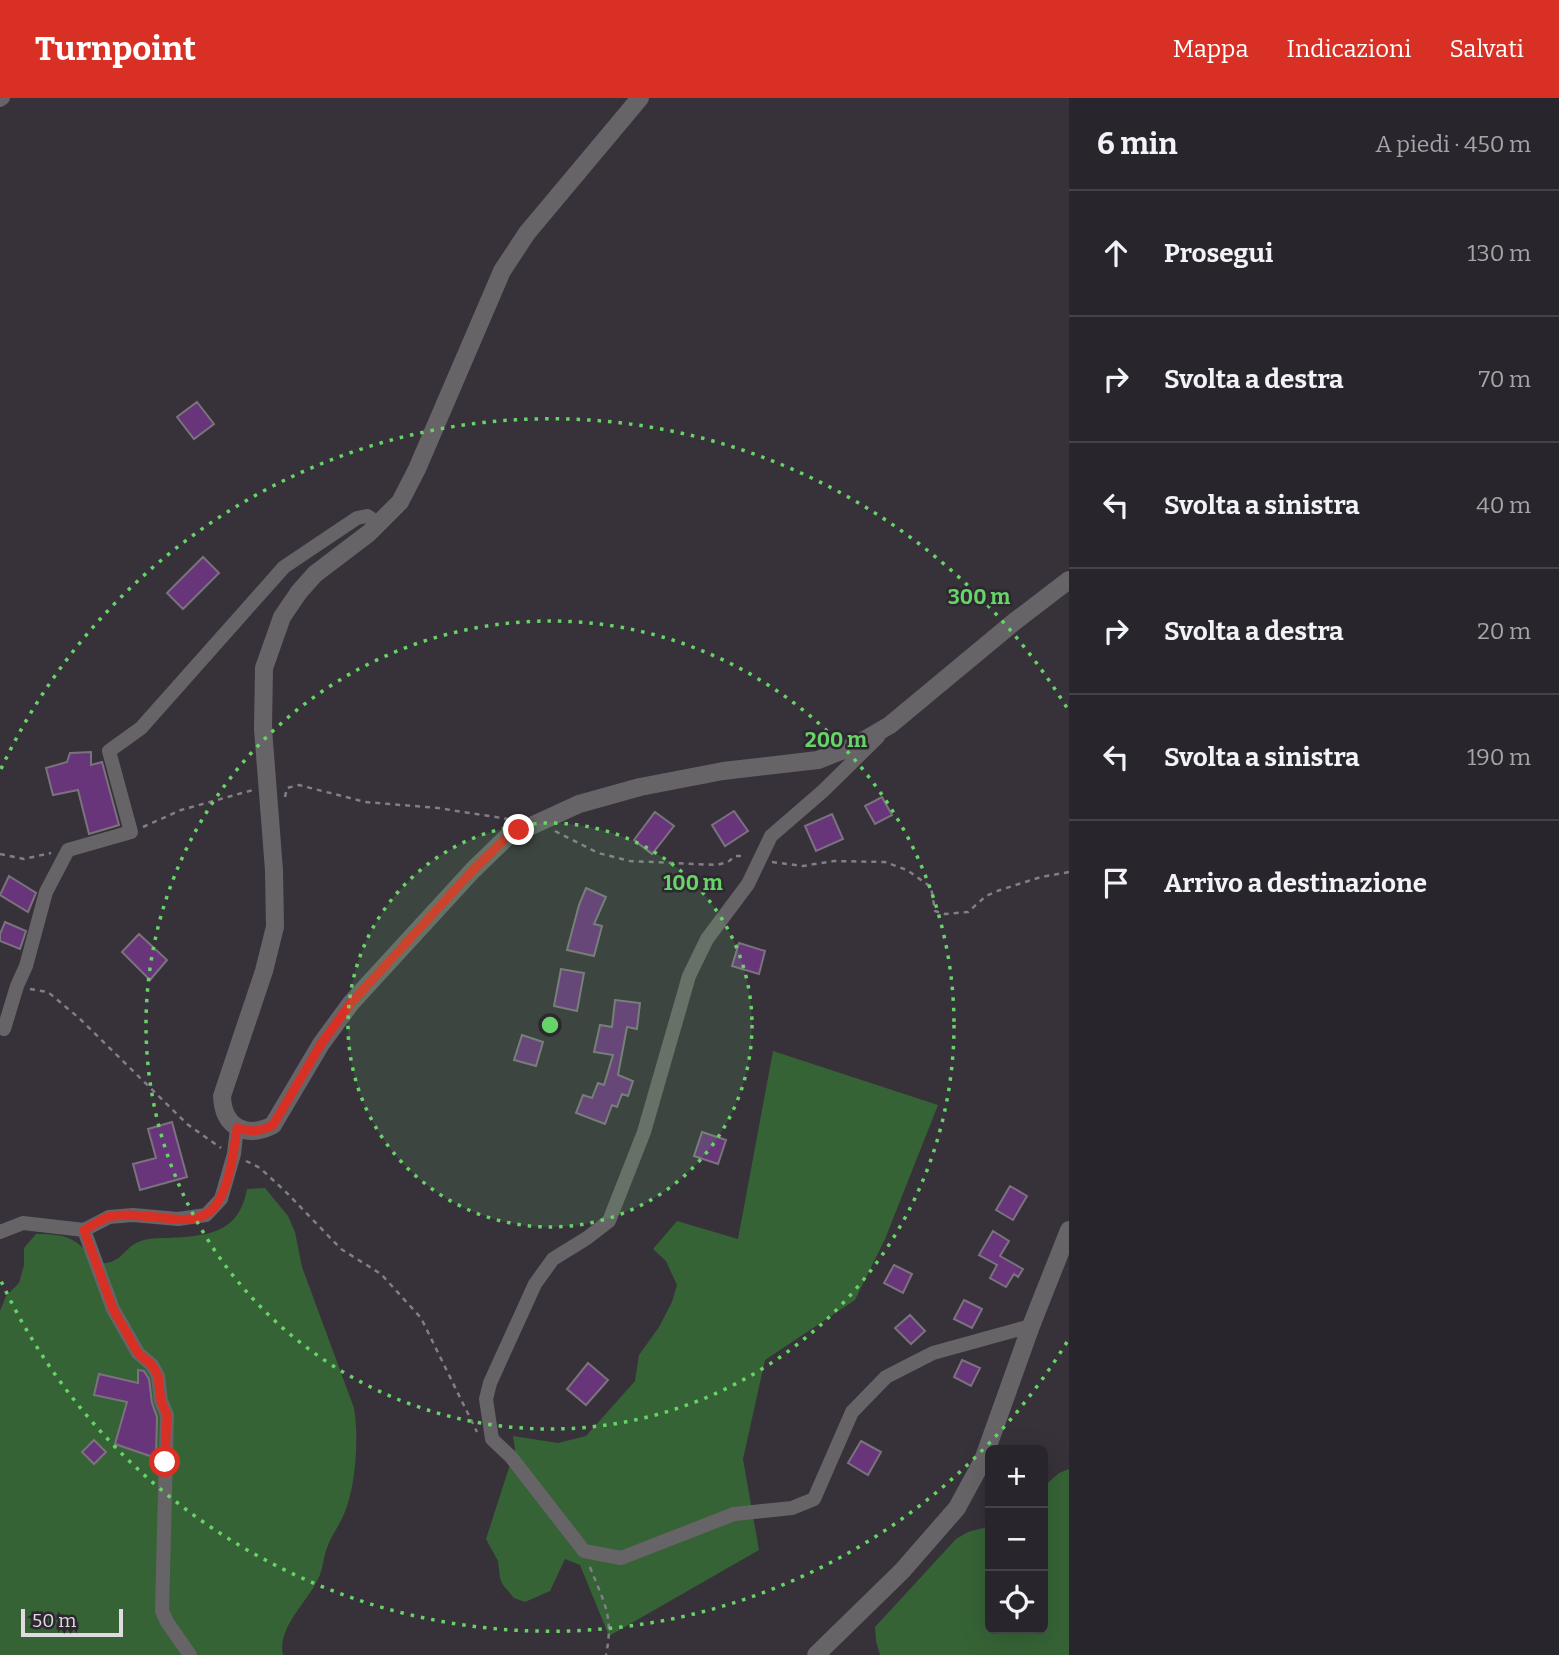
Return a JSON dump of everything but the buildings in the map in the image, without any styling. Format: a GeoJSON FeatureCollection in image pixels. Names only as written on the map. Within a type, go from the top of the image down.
{"type":"FeatureCollection","features":[{"type":"Feature","properties":{"kind":"street"},"geometry":{"type":"LineString","coordinates":[[640,98],[527,233],[502,271],[417,469],[400,502],[369,533],[315,574],[282,617],[264,668],[263,729],[269,786],[275,927],[264,971],[222,1096],[227,1118],[237,1128],[253,1132],[273,1125],[321,1044],[351,1003],[507,837],[579,804],[640,787],[713,772],[818,761],[854,746],[890,725]]}},
{"type":"Feature","properties":{"kind":"street"},"geometry":{"type":"LineString","coordinates":[[4,1029],[26,966],[46,892],[68,850],[131,832],[108,751],[141,728],[284,567],[357,518],[368,516],[378,523]]}},
{"type":"Feature","properties":{"kind":"street"},"geometry":{"type":"LineString","coordinates":[[1031,1326],[933,1353],[886,1377],[852,1412],[814,1499],[792,1508],[734,1514],[621,1558],[584,1550],[511,1457],[492,1439],[486,1399],[535,1284],[553,1259],[609,1221],[644,1132],[689,976],[707,939],[748,884],[771,836],[823,791],[890,725],[1069,580]]}},
{"type":"Feature","properties":{"kind":"street"},"geometry":{"type":"LineString","coordinates":[[0,1232],[23,1223],[84,1230],[109,1217],[133,1215],[178,1219],[206,1215],[221,1199],[234,1154],[237,1128]]}},
{"type":"Feature","properties":{"kind":"street"},"geometry":{"type":"LineString","coordinates":[[84,1230],[113,1309],[138,1353],[152,1365],[158,1376],[161,1401],[167,1415],[162,1611],[166,1622],[190,1655]]}},
{"type":"Feature","properties":{"kind":"street"},"geometry":{"type":"LineString","coordinates":[[816,1655],[902,1571],[957,1508],[983,1460],[1069,1230]]}},
{"type":"Feature","properties":{"kind":"path"},"geometry":{"type":"LineString","coordinates":[[270,815],[280,815],[287,788],[299,785],[365,802],[438,808],[510,820]]}},
{"type":"Feature","properties":{"kind":"path"},"geometry":{"type":"LineString","coordinates":[[131,832],[181,810],[230,794],[269,786]]}},
{"type":"Feature","properties":{"kind":"path"},"geometry":{"type":"LineString","coordinates":[[538,822],[597,853],[630,861],[718,865],[735,856],[803,866],[834,860],[885,862],[907,870],[931,887],[936,911],[945,914],[968,912],[993,893],[1041,877],[1069,872]]}},
{"type":"Feature","properties":{"kind":"path"},"geometry":{"type":"LineString","coordinates":[[0,854],[23,859],[68,850]]}},
{"type":"Feature","properties":{"kind":"path"},"geometry":{"type":"LineString","coordinates":[[17,986],[48,992],[116,1052],[187,1124],[260,1168],[341,1249],[380,1274],[421,1318],[475,1428],[481,1436],[492,1439]]}},
{"type":"Feature","properties":{"kind":"path"},"geometry":{"type":"LineString","coordinates":[[584,1550],[609,1616],[610,1636],[606,1655]]}},
{"type":"Feature","properties":{"kind":"green space"},"geometry":{"type":"Polygon","coordinates":[[[773,1051],[938,1105],[885,1239],[855,1300],[765,1360],[743,1459],[759,1550],[609,1636],[580,1565],[565,1559],[550,1591],[525,1602],[514,1598],[503,1585],[498,1561],[486,1539],[515,1449],[513,1436],[558,1443],[586,1436],[635,1381],[639,1355],[659,1327],[672,1302],[677,1285],[666,1261],[653,1249],[677,1221],[738,1239],[773,1051]]]}},
{"type":"Feature","properties":{"kind":"green space"},"geometry":{"type":"Polygon","coordinates":[[[265,1188],[288,1216],[295,1232],[302,1267],[354,1408],[356,1433],[354,1476],[348,1503],[329,1544],[318,1579],[284,1635],[283,1655],[0,1655],[0,1311],[6,1296],[19,1283],[24,1265],[24,1248],[36,1234],[58,1235],[78,1244],[99,1264],[109,1262],[144,1240],[196,1236],[219,1230],[237,1215],[247,1189],[265,1188]]]}},
{"type":"Feature","properties":{"kind":"green space"},"geometry":{"type":"Polygon","coordinates":[[[1069,1469],[1069,1655],[880,1655],[875,1627],[956,1539],[985,1527],[985,1634],[1048,1634],[1048,1483],[1069,1469]]]}},
{"type":"Feature","properties":{"kind":"route"},"geometry":{"type":"LineString","coordinates":[[165,1462],[167,1415],[161,1401],[158,1376],[152,1365],[138,1353],[113,1309],[84,1230],[109,1217],[133,1215],[194,1218],[206,1215],[215,1207],[221,1199],[234,1154],[237,1128],[253,1132],[273,1125],[321,1044],[351,1003],[473,870],[507,837],[519,830]]}}]}
